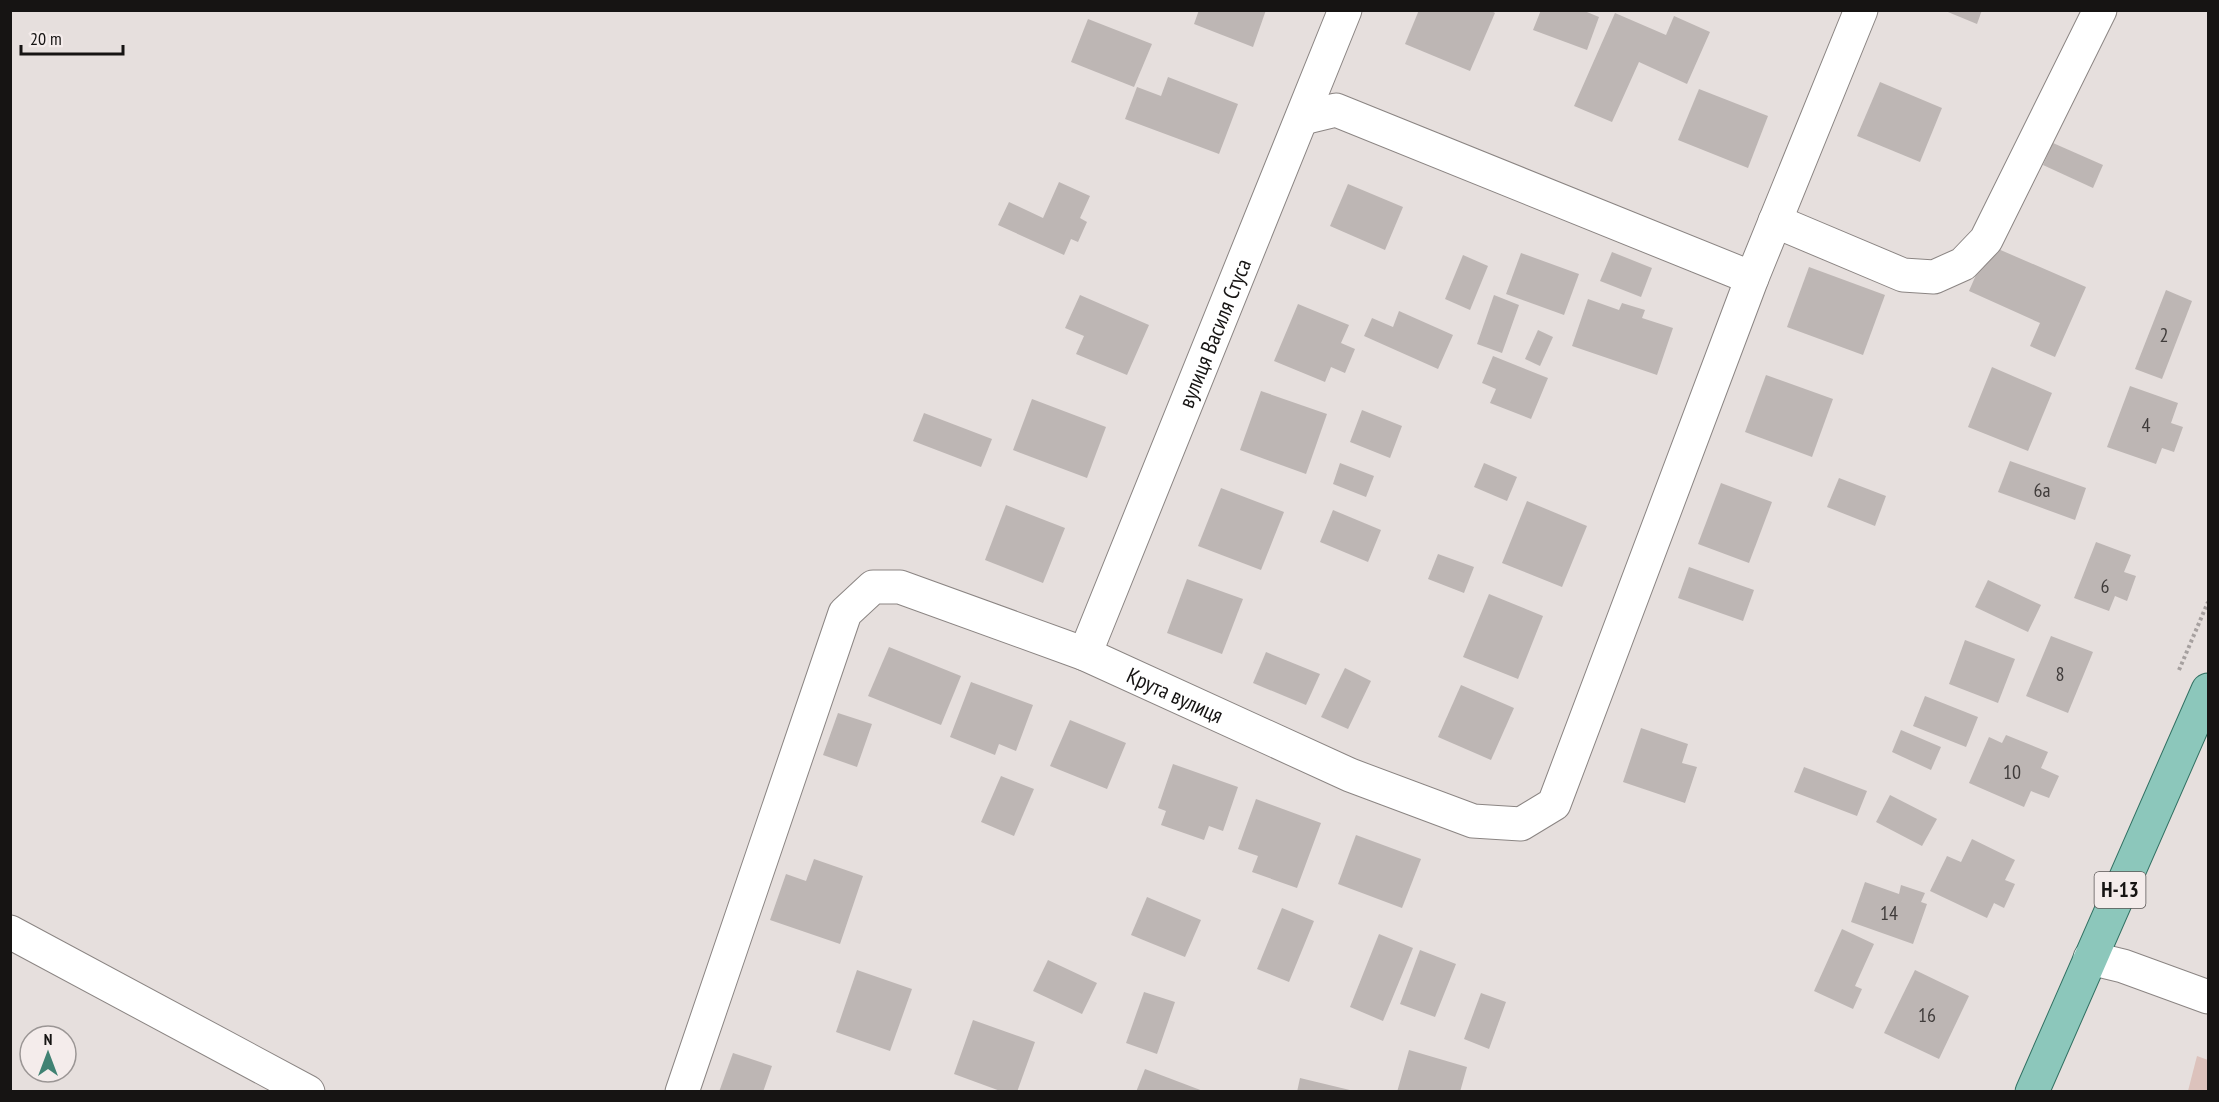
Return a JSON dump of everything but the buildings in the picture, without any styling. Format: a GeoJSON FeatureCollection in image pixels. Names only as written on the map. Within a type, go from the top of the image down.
{"type":"FeatureCollection","features":[{"type":"Feature","properties":{"kind":"main road","name":"Н-13"},"geometry":{"type":"LineString","coordinates":[[2032,1092],[2208,690]]}},
{"type":"Feature","properties":{"kind":"street","name":"вулиця Василя Стуса"},"geometry":{"type":"LineString","coordinates":[[1085,654],[1345,10]]}},
{"type":"Feature","properties":{"kind":"street","name":"Крута вулиця"},"geometry":{"type":"LineString","coordinates":[[682,1092],[845,613],[873,587],[900,587],[1085,654],[1350,775],[1473,821],[1521,824],[1554,804],[1752,278],[1861,10]]}},
{"type":"Feature","properties":{"kind":"street"},"geometry":{"type":"LineString","coordinates":[[1775,221],[1903,275],[1934,277],[1963,264],[1986,240],[2100,10]]}},
{"type":"Feature","properties":{"kind":"street"},"geometry":{"type":"LineString","coordinates":[[1320,73],[1336,110]]}},
{"type":"Feature","properties":{"kind":"street"},"geometry":{"type":"LineString","coordinates":[[1303,118],[1336,110],[1752,278]]}},
{"type":"Feature","properties":{"kind":"street"},"geometry":{"type":"LineString","coordinates":[[10,932],[308,1092]]}},
{"type":"Feature","properties":{"kind":"street"},"geometry":{"type":"LineString","coordinates":[[2090,958],[2123,966],[2208,997]]}},
{"type":"Feature","properties":{"kind":"shaded area"},"geometry":{"type":"Polygon","coordinates":[[[2197,1056],[2208,1060],[2208,1091],[2188,1091],[2197,1056]]]}}]}
